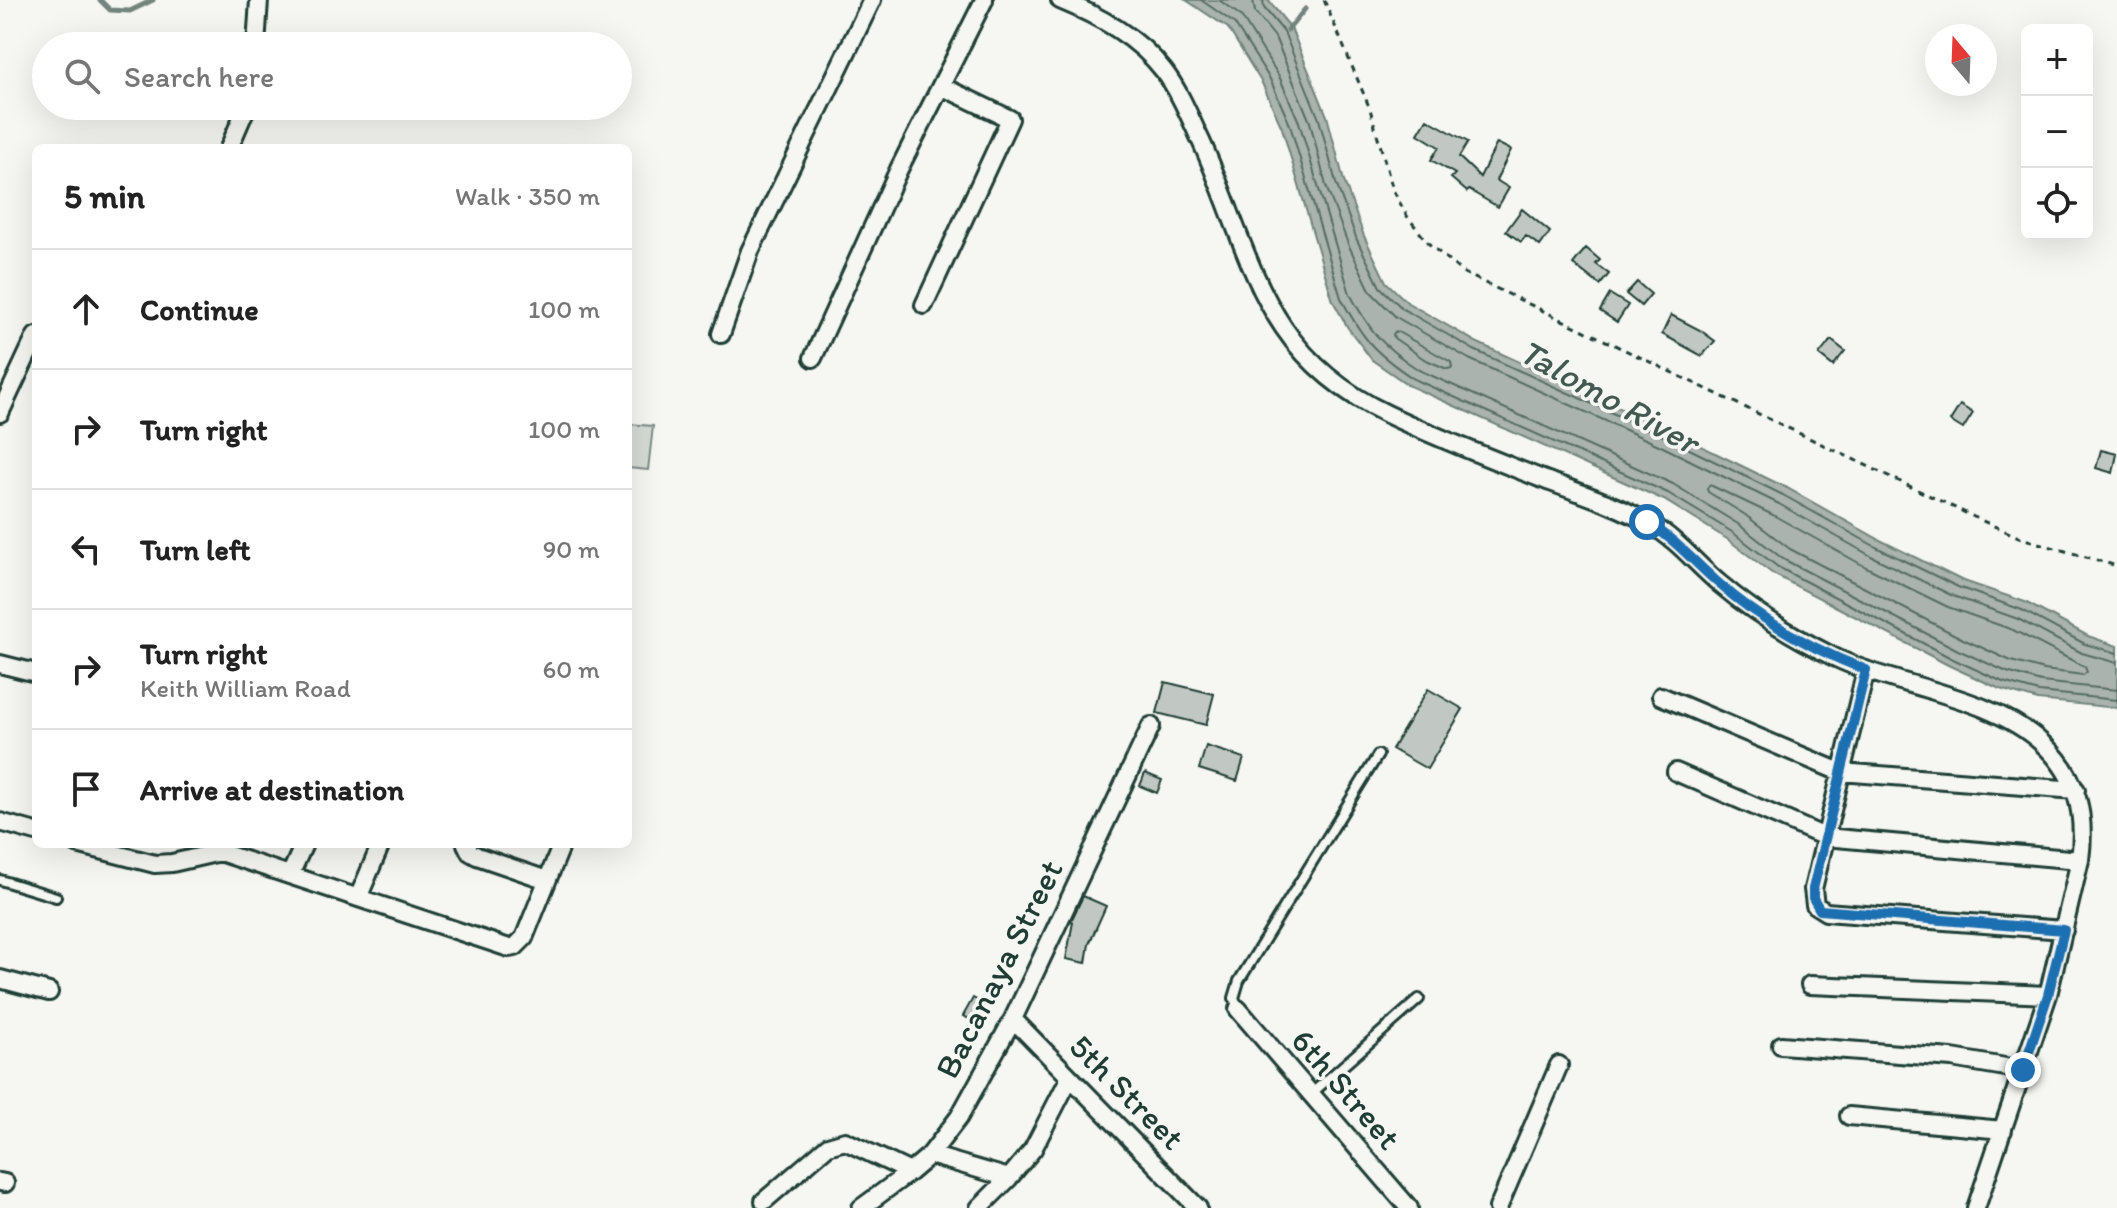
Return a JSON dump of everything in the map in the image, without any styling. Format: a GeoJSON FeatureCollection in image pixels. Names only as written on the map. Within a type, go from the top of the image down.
{"type":"FeatureCollection","features":[{"type":"Feature","properties":{"kind":"street"},"geometry":{"type":"LineString","coordinates":[[257,32],[259,0]]}},
{"type":"Feature","properties":{"kind":"street"},"geometry":{"type":"LineString","coordinates":[[721,334],[750,251],[872,0]]}},
{"type":"Feature","properties":{"kind":"street"},"geometry":{"type":"LineString","coordinates":[[813,358],[893,183],[984,0]]}},
{"type":"Feature","properties":{"kind":"street"},"geometry":{"type":"LineString","coordinates":[[1060,0],[1103,20],[1137,42],[1165,72],[1202,143],[1266,299],[1280,325],[1303,355],[1329,379],[1353,396],[1434,435],[1647,522],[1671,536],[1717,582],[1743,602],[1812,646],[1866,670],[2009,719],[2046,747],[2064,769],[2076,790],[2082,820],[2080,860],[2048,995],[1976,1208]]}},
{"type":"Feature","properties":{"kind":"street"},"geometry":{"type":"LineString","coordinates":[[924,305],[1010,119],[941,86]]}},
{"type":"Feature","properties":{"kind":"street"},"geometry":{"type":"LineString","coordinates":[[231,144],[241,120]]}},
{"type":"Feature","properties":{"kind":"street"},"geometry":{"type":"LineString","coordinates":[[0,413],[32,347]]}},
{"type":"Feature","properties":{"kind":"street"},"geometry":{"type":"LineString","coordinates":[[0,664],[32,672]]}},
{"type":"Feature","properties":{"kind":"street"},"geometry":{"type":"LineString","coordinates":[[1866,670],[1813,889],[1813,898],[1820,910],[2064,930]]}},
{"type":"Feature","properties":{"kind":"street"},"geometry":{"type":"LineString","coordinates":[[1661,696],[1840,772],[2076,790]]}},
{"type":"Feature","properties":{"kind":"street","name":"Bacanaya Street"},"geometry":{"type":"LineString","coordinates":[[861,1208],[930,1155],[959,1117],[1013,1019],[1151,726]]}},
{"type":"Feature","properties":{"kind":"street"},"geometry":{"type":"LineString","coordinates":[[1676,772],[1825,837],[2080,860]]}},
{"type":"Feature","properties":{"kind":"street"},"geometry":{"type":"LineString","coordinates":[[0,822],[32,831]]}},
{"type":"Feature","properties":{"kind":"street"},"geometry":{"type":"LineString","coordinates":[[93,848],[155,864],[172,863],[221,848],[290,875],[509,948],[515,947],[524,938],[560,848]]}},
{"type":"Feature","properties":{"kind":"street"},"geometry":{"type":"LineString","coordinates":[[290,875],[302,848]]}},
{"type":"Feature","properties":{"kind":"street"},"geometry":{"type":"LineString","coordinates":[[358,898],[379,848]]}},
{"type":"Feature","properties":{"kind":"street"},"geometry":{"type":"LineString","coordinates":[[468,848],[477,856],[547,880]]}},
{"type":"Feature","properties":{"kind":"street"},"geometry":{"type":"LineString","coordinates":[[0,979],[49,992]]}},
{"type":"Feature","properties":{"kind":"street"},"geometry":{"type":"LineString","coordinates":[[1810,985],[2048,995]]}},
{"type":"Feature","properties":{"kind":"street","name":"6th Street"},"geometry":{"type":"LineString","coordinates":[[1238,1009],[1409,1208]]}},
{"type":"Feature","properties":{"kind":"street","name":"5th Street"},"geometry":{"type":"LineString","coordinates":[[1013,1019],[1198,1208]]}},
{"type":"Feature","properties":{"kind":"street"},"geometry":{"type":"LineString","coordinates":[[1781,1045],[1952,1058],[2023,1070]]}},
{"type":"Feature","properties":{"kind":"street"},"geometry":{"type":"LineString","coordinates":[[1498,1208],[1559,1065]]}},
{"type":"Feature","properties":{"kind":"street"},"geometry":{"type":"LineString","coordinates":[[979,1208],[1033,1149],[1070,1077]]}},
{"type":"Feature","properties":{"kind":"street"},"geometry":{"type":"LineString","coordinates":[[1849,1116],[2003,1130]]}},
{"type":"Feature","properties":{"kind":"street"},"geometry":{"type":"LineString","coordinates":[[764,1201],[828,1146],[845,1141],[910,1172]]}},
{"type":"Feature","properties":{"kind":"street"},"geometry":{"type":"LineString","coordinates":[[930,1155],[1009,1178]]}},
{"type":"Feature","properties":{"kind":"lane"},"geometry":{"type":"LineString","coordinates":[[1238,1009],[1234,998],[1239,981],[1378,755]]}},
{"type":"Feature","properties":{"kind":"lane"},"geometry":{"type":"LineString","coordinates":[[0,880],[56,897]]}},
{"type":"Feature","properties":{"kind":"lane"},"geometry":{"type":"LineString","coordinates":[[1311,1094],[1419,999]]}},
{"type":"Feature","properties":{"kind":"path"},"geometry":{"type":"LineString","coordinates":[[1324,0],[1370,109],[1393,190],[1407,216],[1428,243],[1462,272],[1974,517],[2021,538],[2117,566]]}},
{"type":"Feature","properties":{"kind":"shaded area"},"geometry":{"type":"Polygon","coordinates":[[[632,424],[653,426],[648,470],[632,468],[632,424]]]}},
{"type":"Feature","properties":{"kind":"water"},"geometry":{"type":"Polygon","coordinates":[[[1186,0],[1268,0],[1291,28],[1327,116],[1344,181],[1364,236],[1386,282],[1408,303],[1478,343],[1787,488],[1880,540],[1961,580],[2025,602],[2088,636],[2117,646],[2117,708],[2038,700],[2000,689],[1950,666],[1773,574],[1727,539],[1664,500],[1410,386],[1372,360],[1333,301],[1282,128],[1262,83],[1228,28],[1186,0]]]}},
{"type":"Feature","properties":{"kind":"building"},"geometry":{"type":"Polygon","coordinates":[[[1427,119],[1468,142],[1459,157],[1480,177],[1497,143],[1511,150],[1496,180],[1509,188],[1498,207],[1469,190],[1467,192],[1451,178],[1455,174],[1431,160],[1439,147],[1418,134],[1427,119]]]}},
{"type":"Feature","properties":{"kind":"building"},"geometry":{"type":"Polygon","coordinates":[[[1522,209],[1550,232],[1540,246],[1526,236],[1521,242],[1506,231],[1522,209]]]}},
{"type":"Feature","properties":{"kind":"building"},"geometry":{"type":"Polygon","coordinates":[[[1586,248],[1600,260],[1596,264],[1609,274],[1600,285],[1573,264],[1586,248]]]}},
{"type":"Feature","properties":{"kind":"building"},"geometry":{"type":"Polygon","coordinates":[[[1637,282],[1651,294],[1641,306],[1626,294],[1637,282]]]}},
{"type":"Feature","properties":{"kind":"building"},"geometry":{"type":"Polygon","coordinates":[[[1610,294],[1628,305],[1617,322],[1600,311],[1610,294]]]}},
{"type":"Feature","properties":{"kind":"building"},"geometry":{"type":"Polygon","coordinates":[[[1671,315],[1715,341],[1702,356],[1662,334],[1671,315]]]}},
{"type":"Feature","properties":{"kind":"building"},"geometry":{"type":"Polygon","coordinates":[[[1831,340],[1845,351],[1833,366],[1819,355],[1831,340]]]}},
{"type":"Feature","properties":{"kind":"building"},"geometry":{"type":"Polygon","coordinates":[[[1960,405],[1973,413],[1963,429],[1950,421],[1960,405]]]}},
{"type":"Feature","properties":{"kind":"building"},"geometry":{"type":"Polygon","coordinates":[[[2101,450],[2117,454],[2113,473],[2096,468],[2101,450]]]}},
{"type":"Feature","properties":{"kind":"building"},"geometry":{"type":"Polygon","coordinates":[[[1165,682],[1214,694],[1206,725],[1157,713],[1165,682]]]}},
{"type":"Feature","properties":{"kind":"building"},"geometry":{"type":"Polygon","coordinates":[[[1428,689],[1463,709],[1427,769],[1392,749],[1428,689]]]}},
{"type":"Feature","properties":{"kind":"building"},"geometry":{"type":"Polygon","coordinates":[[[1206,746],[1244,758],[1237,781],[1199,769],[1206,746]]]}},
{"type":"Feature","properties":{"kind":"building"},"geometry":{"type":"Polygon","coordinates":[[[1145,773],[1162,780],[1157,793],[1140,786],[1145,773]]]}},
{"type":"Feature","properties":{"kind":"building"},"geometry":{"type":"Polygon","coordinates":[[[1083,896],[1106,906],[1089,944],[1086,963],[1066,959],[1071,921],[1083,896]]]}},
{"type":"Feature","properties":{"kind":"building"},"geometry":{"type":"Polygon","coordinates":[[[973,998],[989,1007],[980,1024],[963,1016],[973,998]]]}},
{"type":"Feature","properties":{"kind":"waterway"},"geometry":{"type":"LineString","coordinates":[[100,0],[110,10],[130,11],[153,0]]}},
{"type":"Feature","properties":{"kind":"waterway"},"geometry":{"type":"LineString","coordinates":[[1288,30],[1305,9]]}},
{"type":"Feature","properties":{"kind":"route"},"geometry":{"type":"LineString","coordinates":[[1647,522],[1671,536],[1717,582],[1743,602],[1812,646],[1866,670],[1813,889],[1815,905],[1820,910],[2064,930],[2048,995],[2023,1070]]}},
{"type":"Feature","properties":{"kind":"water label","name":"Talomo River"},"geometry":{"type":"Point","coordinates":[1609,396]}}]}
